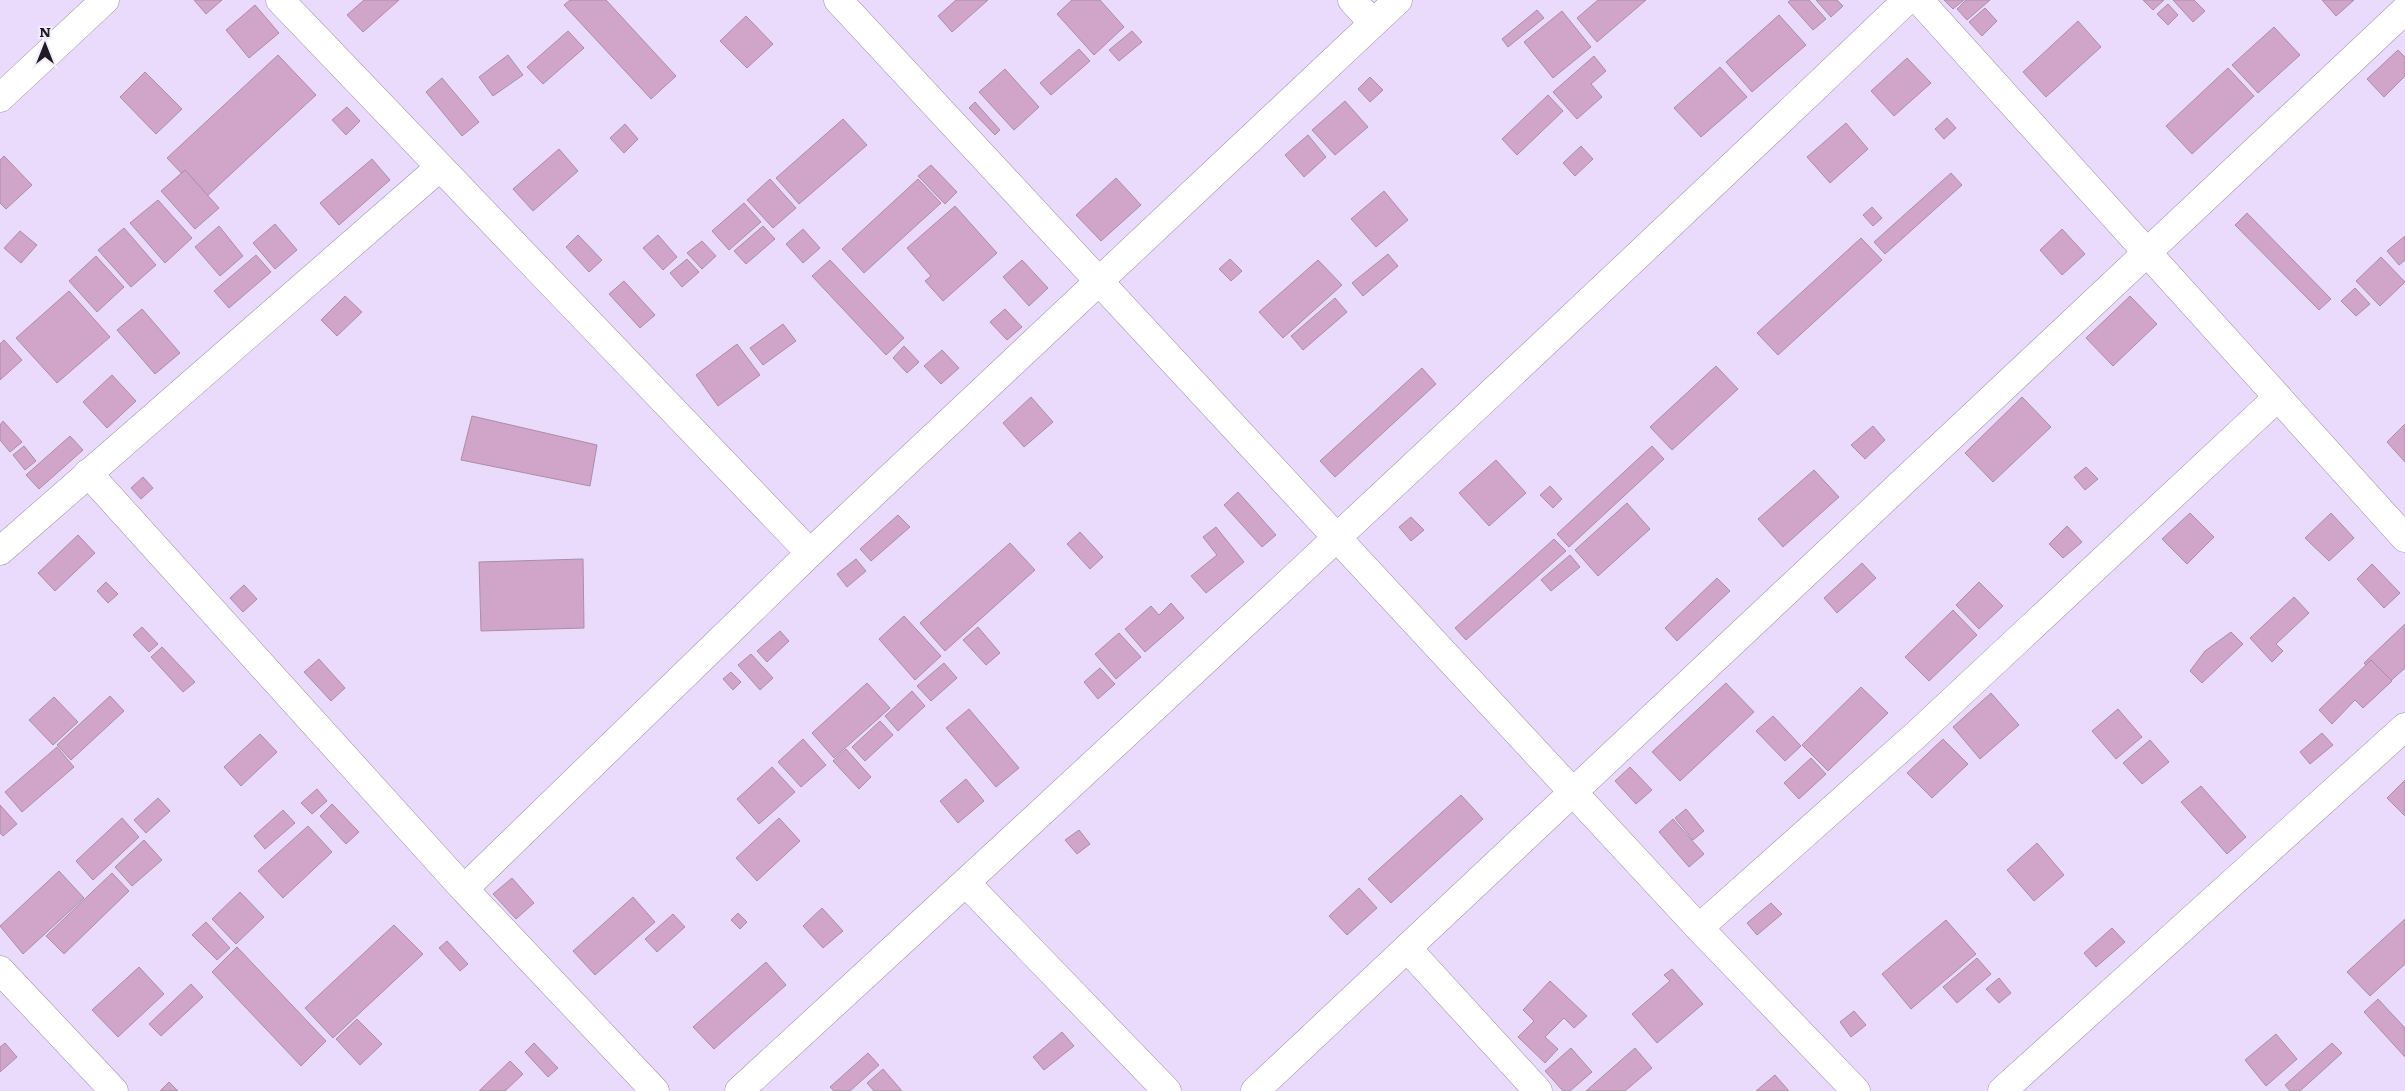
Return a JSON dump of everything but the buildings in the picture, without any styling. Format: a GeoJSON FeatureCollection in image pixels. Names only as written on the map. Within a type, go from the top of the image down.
{"type":"FeatureCollection","features":[{"type":"Feature","properties":{"kind":"street"},"geometry":{"type":"LineString","coordinates":[[0,98],[105,0]]}},
{"type":"Feature","properties":{"kind":"street"},"geometry":{"type":"LineString","coordinates":[[280,0],[810,553]]}},
{"type":"Feature","properties":{"kind":"street"},"geometry":{"type":"LineString","coordinates":[[838,0],[1699,928],[1856,1091]]}},
{"type":"Feature","properties":{"kind":"street"},"geometry":{"type":"LineString","coordinates":[[1352,0],[1373,23]]}},
{"type":"Feature","properties":{"kind":"street"},"geometry":{"type":"LineString","coordinates":[[464,889],[810,553],[1398,0]]}},
{"type":"Feature","properties":{"kind":"street"},"geometry":{"type":"LineString","coordinates":[[739,1091],[966,883],[1672,224],[1906,0]]}},
{"type":"Feature","properties":{"kind":"street"},"geometry":{"type":"LineString","coordinates":[[1918,0],[2405,538]]}},
{"type":"Feature","properties":{"kind":"street"},"geometry":{"type":"LineString","coordinates":[[1255,1091],[2405,10]]}},
{"type":"Feature","properties":{"kind":"street"},"geometry":{"type":"LineString","coordinates":[[0,551],[440,167]]}},
{"type":"Feature","properties":{"kind":"street"},"geometry":{"type":"LineString","coordinates":[[1699,928],[1918,733],[2278,397]]}},
{"type":"Feature","properties":{"kind":"street"},"geometry":{"type":"LineString","coordinates":[[88,473],[464,889],[655,1091]]}},
{"type":"Feature","properties":{"kind":"street"},"geometry":{"type":"LineString","coordinates":[[2002,1091],[2405,727]]}},
{"type":"Feature","properties":{"kind":"street"},"geometry":{"type":"LineString","coordinates":[[966,883],[1167,1091]]}},
{"type":"Feature","properties":{"kind":"street"},"geometry":{"type":"LineString","coordinates":[[1407,948],[1538,1091]]}},
{"type":"Feature","properties":{"kind":"street"},"geometry":{"type":"LineString","coordinates":[[0,970],[114,1091]]}}]}
